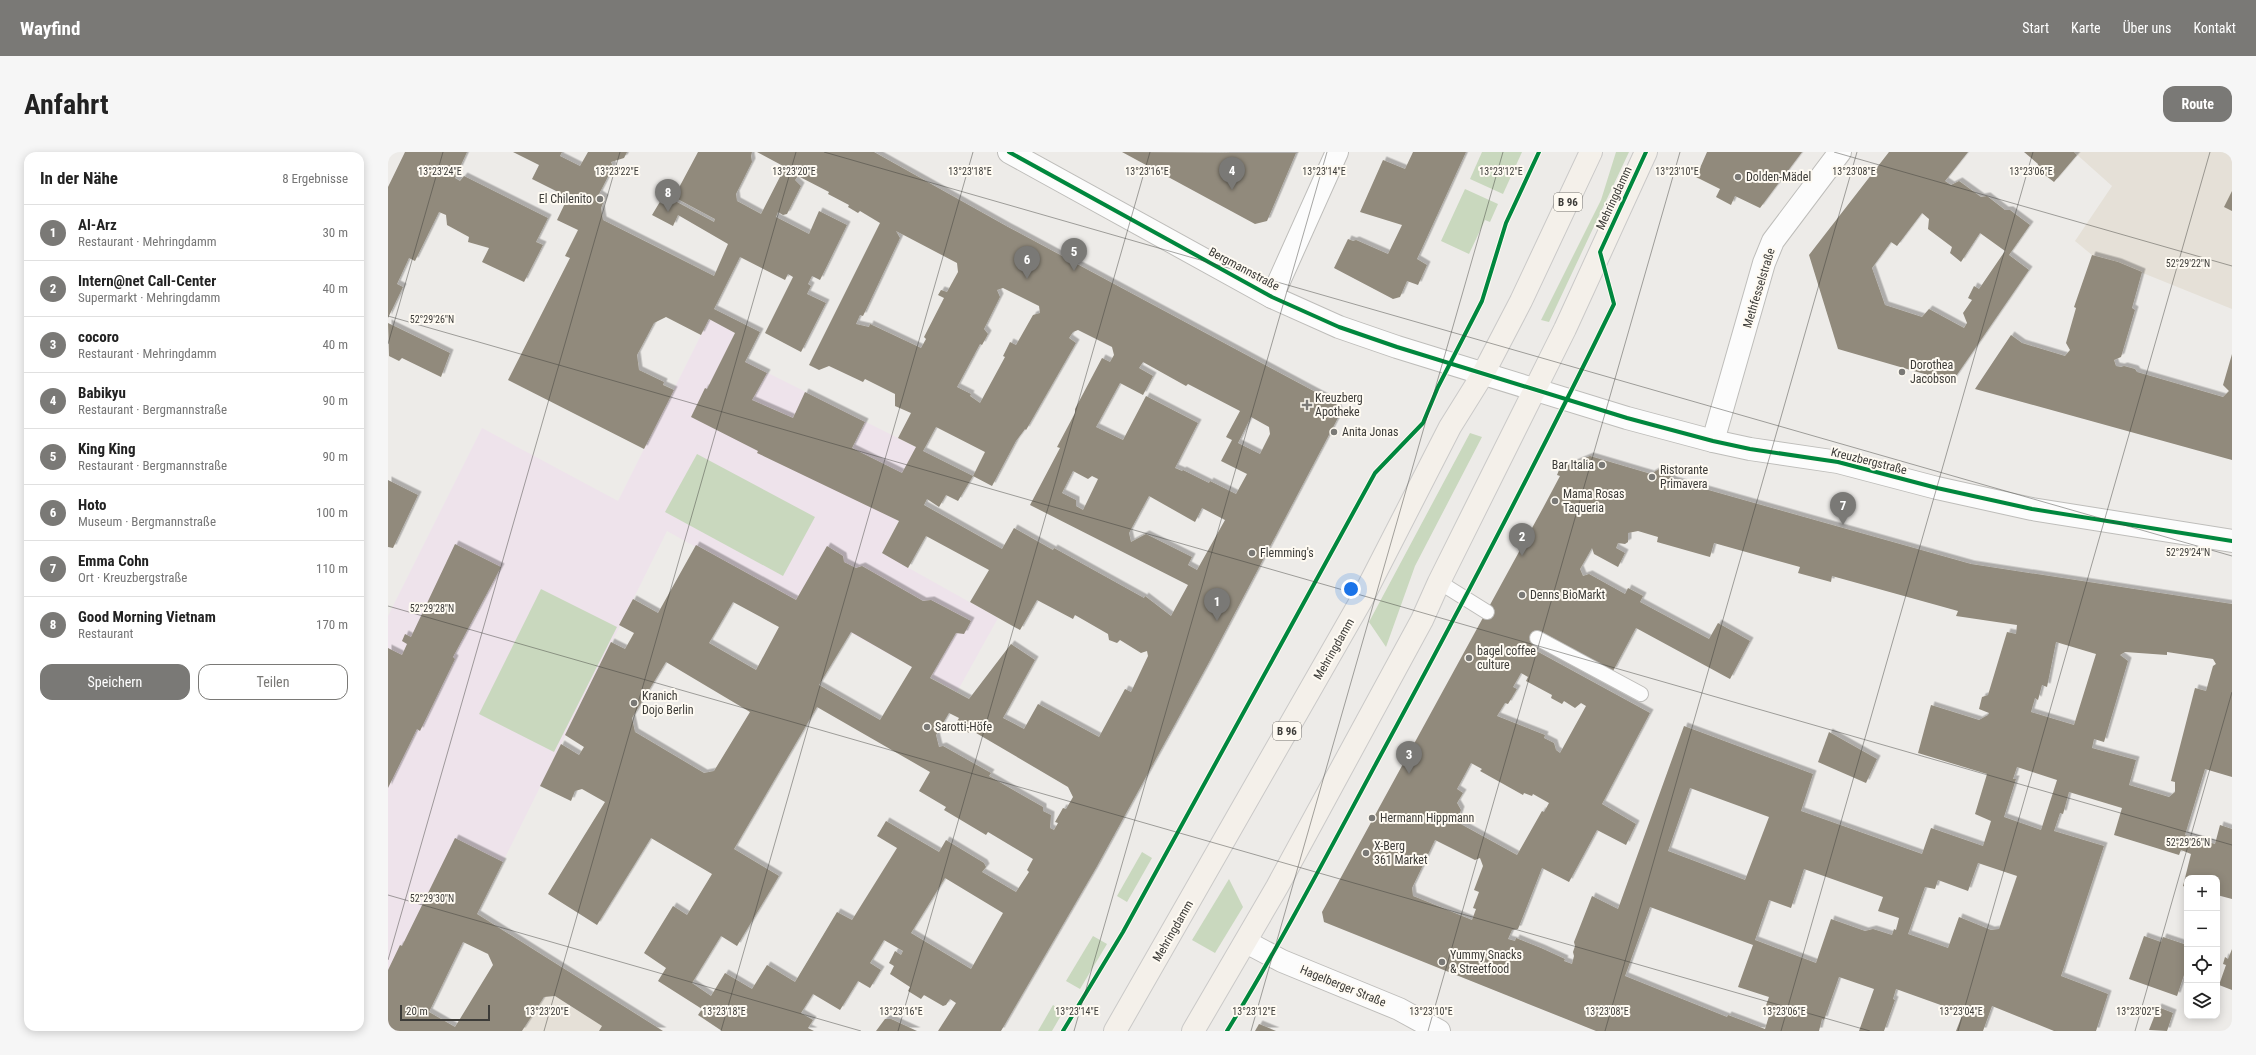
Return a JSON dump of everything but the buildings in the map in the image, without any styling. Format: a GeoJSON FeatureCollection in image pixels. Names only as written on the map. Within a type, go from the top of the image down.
{"type":"FeatureCollection","features":[{"type":"Feature","properties":{"kind":"main road","name":"Mehringdamm"},"geometry":{"type":"LineString","coordinates":[[1115,1031],[1362,599],[1450,427],[1482,374],[1524,294],[1590,152]]}},
{"type":"Feature","properties":{"kind":"main road","name":"Mehringdamm"},"geometry":{"type":"LineString","coordinates":[[1193,1031],[1246,942],[1422,620],[1439,582],[1535,389],[1646,152]]}},
{"type":"Feature","properties":{"kind":"street","name":"Bergmannstraße"},"geometry":{"type":"LineString","coordinates":[[1009,152],[1272,297],[1340,327],[1482,374]]}},
{"type":"Feature","properties":{"kind":"street"},"geometry":{"type":"LineString","coordinates":[[1272,297],[1337,152]]}},
{"type":"Feature","properties":{"kind":"street","name":"Methfesselstraße"},"geometry":{"type":"LineString","coordinates":[[1713,441],[1764,263],[1773,241],[1840,152]]}},
{"type":"Feature","properties":{"kind":"street","name":"Kreuzbergstraße"},"geometry":{"type":"LineString","coordinates":[[1482,374],[1713,441],[1750,449],[1831,461],[1944,490],[2032,509],[2232,541]]}},
{"type":"Feature","properties":{"kind":"street","name":"Hagelberger Straße"},"geometry":{"type":"LineString","coordinates":[[1246,942],[1282,961],[1399,1009],[1440,1031]]}},
{"type":"Feature","properties":{"kind":"lane"},"geometry":{"type":"LineString","coordinates":[[1439,582],[1487,612]]}},
{"type":"Feature","properties":{"kind":"lane"},"geometry":{"type":"LineString","coordinates":[[1537,638],[1641,694]]}},
{"type":"Feature","properties":{"kind":"shaded area"},"geometry":{"type":"Polygon","coordinates":[[[2074,152],[2232,152],[2232,309],[2118,263],[2092,255],[2075,241],[2112,186],[2074,152]]]}},
{"type":"Feature","properties":{"kind":"shaded area"},"geometry":{"type":"Polygon","coordinates":[[[709,319],[735,333],[726,352],[932,455],[882,553],[998,618],[957,692],[667,531],[419,1031],[388,1031],[388,616],[482,428],[618,501],[709,319]]]}},
{"type":"Feature","properties":{"kind":"shaded area"},"geometry":{"type":"Polygon","coordinates":[[[555,996],[610,1031],[522,1031],[544,997],[555,996]]]}},
{"type":"Feature","properties":{"kind":"green space"},"geometry":{"type":"Polygon","coordinates":[[[1482,152],[1522,152],[1503,194],[1470,179],[1482,152]]]}},
{"type":"Feature","properties":{"kind":"green space"},"geometry":{"type":"Polygon","coordinates":[[[1616,152],[1629,152],[1549,322],[1541,320],[1601,200],[1616,152]]]}},
{"type":"Feature","properties":{"kind":"green space"},"geometry":{"type":"Polygon","coordinates":[[[1465,189],[1498,204],[1490,222],[1485,220],[1469,254],[1441,241],[1465,189]]]}},
{"type":"Feature","properties":{"kind":"green space"},"geometry":{"type":"Polygon","coordinates":[[[1470,433],[1482,437],[1415,566],[1386,647],[1369,622],[1470,433]]]}},
{"type":"Feature","properties":{"kind":"green space"},"geometry":{"type":"Polygon","coordinates":[[[697,454],[815,517],[783,576],[665,512],[697,454]]]}},
{"type":"Feature","properties":{"kind":"green space"},"geometry":{"type":"Polygon","coordinates":[[[541,589],[617,627],[554,752],[479,714],[541,589]]]}},
{"type":"Feature","properties":{"kind":"green space"},"geometry":{"type":"Polygon","coordinates":[[[1142,852],[1152,858],[1127,902],[1117,896],[1142,852]]]}},
{"type":"Feature","properties":{"kind":"green space"},"geometry":{"type":"Polygon","coordinates":[[[1229,879],[1243,907],[1215,953],[1192,940],[1229,879]]]}},
{"type":"Feature","properties":{"kind":"green space"},"geometry":{"type":"Polygon","coordinates":[[[1093,936],[1107,944],[1080,989],[1066,981],[1093,936]]]}},
{"type":"Feature","properties":{"kind":"green space"},"geometry":{"type":"Polygon","coordinates":[[[1053,1005],[1063,1012],[1052,1031],[1038,1031],[1053,1005]]]}},
{"type":"Feature","properties":{"kind":"cycle path"},"geometry":{"type":"LineString","coordinates":[[1009,152],[1272,297],[1339,327],[1397,347],[1627,418],[1713,441],[1750,449],[1838,462],[1937,488],[2032,509],[2232,541]]}},
{"type":"Feature","properties":{"kind":"cycle path"},"geometry":{"type":"LineString","coordinates":[[1063,1031],[1123,932],[1375,473],[1423,423],[1438,387],[1482,301],[1506,223],[1539,152]]}},
{"type":"Feature","properties":{"kind":"cycle path"},"geometry":{"type":"LineString","coordinates":[[1227,1031],[1304,897],[1439,647],[1499,533],[1614,304],[1600,252],[1646,152]]}},
{"type":"Feature","properties":{"kind":"place","name":"Dolden-Mädel"},"geometry":{"type":"Point","coordinates":[1738,177]}},
{"type":"Feature","properties":{"kind":"place","name":"Babikyu"},"geometry":{"type":"Point","coordinates":[1232,190]}},
{"type":"Feature","properties":{"kind":"place","name":"El Chilenito"},"geometry":{"type":"Point","coordinates":[600,199]}},
{"type":"Feature","properties":{"kind":"place","name":"Good Morning Vietnam"},"geometry":{"type":"Point","coordinates":[668,212]}},
{"type":"Feature","properties":{"kind":"place","name":"King King"},"geometry":{"type":"Point","coordinates":[1074,271]}},
{"type":"Feature","properties":{"kind":"place","name":"Hoto"},"geometry":{"type":"Point","coordinates":[1027,279]}},
{"type":"Feature","properties":{"kind":"place","name":"Dorothea Jacobson"},"geometry":{"type":"Point","coordinates":[1902,372]}},
{"type":"Feature","properties":{"kind":"place","name":"Kreuzberg Apotheke"},"geometry":{"type":"Point","coordinates":[1307,405]}},
{"type":"Feature","properties":{"kind":"place","name":"Anita Jonas"},"geometry":{"type":"Point","coordinates":[1334,432]}},
{"type":"Feature","properties":{"kind":"place","name":"Bar Italia"},"geometry":{"type":"Point","coordinates":[1602,465]}},
{"type":"Feature","properties":{"kind":"place","name":"Ristorante Primavera"},"geometry":{"type":"Point","coordinates":[1652,477]}},
{"type":"Feature","properties":{"kind":"place","name":"Mama Rosas Taqueria"},"geometry":{"type":"Point","coordinates":[1555,501]}},
{"type":"Feature","properties":{"kind":"place","name":"Emma Cohn"},"geometry":{"type":"Point","coordinates":[1843,525]}},
{"type":"Feature","properties":{"kind":"place","name":"Flemming's"},"geometry":{"type":"Point","coordinates":[1252,553]}},
{"type":"Feature","properties":{"kind":"place","name":"Intern@net Call-Center"},"geometry":{"type":"Point","coordinates":[1522,556]}},
{"type":"Feature","properties":{"kind":"place","name":"Denns BioMarkt"},"geometry":{"type":"Point","coordinates":[1522,595]}},
{"type":"Feature","properties":{"kind":"place","name":"Al-Arz"},"geometry":{"type":"Point","coordinates":[1217,621]}},
{"type":"Feature","properties":{"kind":"place","name":"bagel coffee culture"},"geometry":{"type":"Point","coordinates":[1469,658]}},
{"type":"Feature","properties":{"kind":"place","name":"Kranich Dojo Berlin"},"geometry":{"type":"Point","coordinates":[634,703]}},
{"type":"Feature","properties":{"kind":"place","name":"Sarotti-Höfe"},"geometry":{"type":"Point","coordinates":[927,727]}},
{"type":"Feature","properties":{"kind":"place","name":"cocoro"},"geometry":{"type":"Point","coordinates":[1409,774]}},
{"type":"Feature","properties":{"kind":"place","name":"Hermann Hippmann"},"geometry":{"type":"Point","coordinates":[1372,818]}},
{"type":"Feature","properties":{"kind":"place","name":"X-Berg 361 Market"},"geometry":{"type":"Point","coordinates":[1366,853]}},
{"type":"Feature","properties":{"kind":"place","name":"Yummy Snacks & Streetfood"},"geometry":{"type":"Point","coordinates":[1442,962]}}]}
